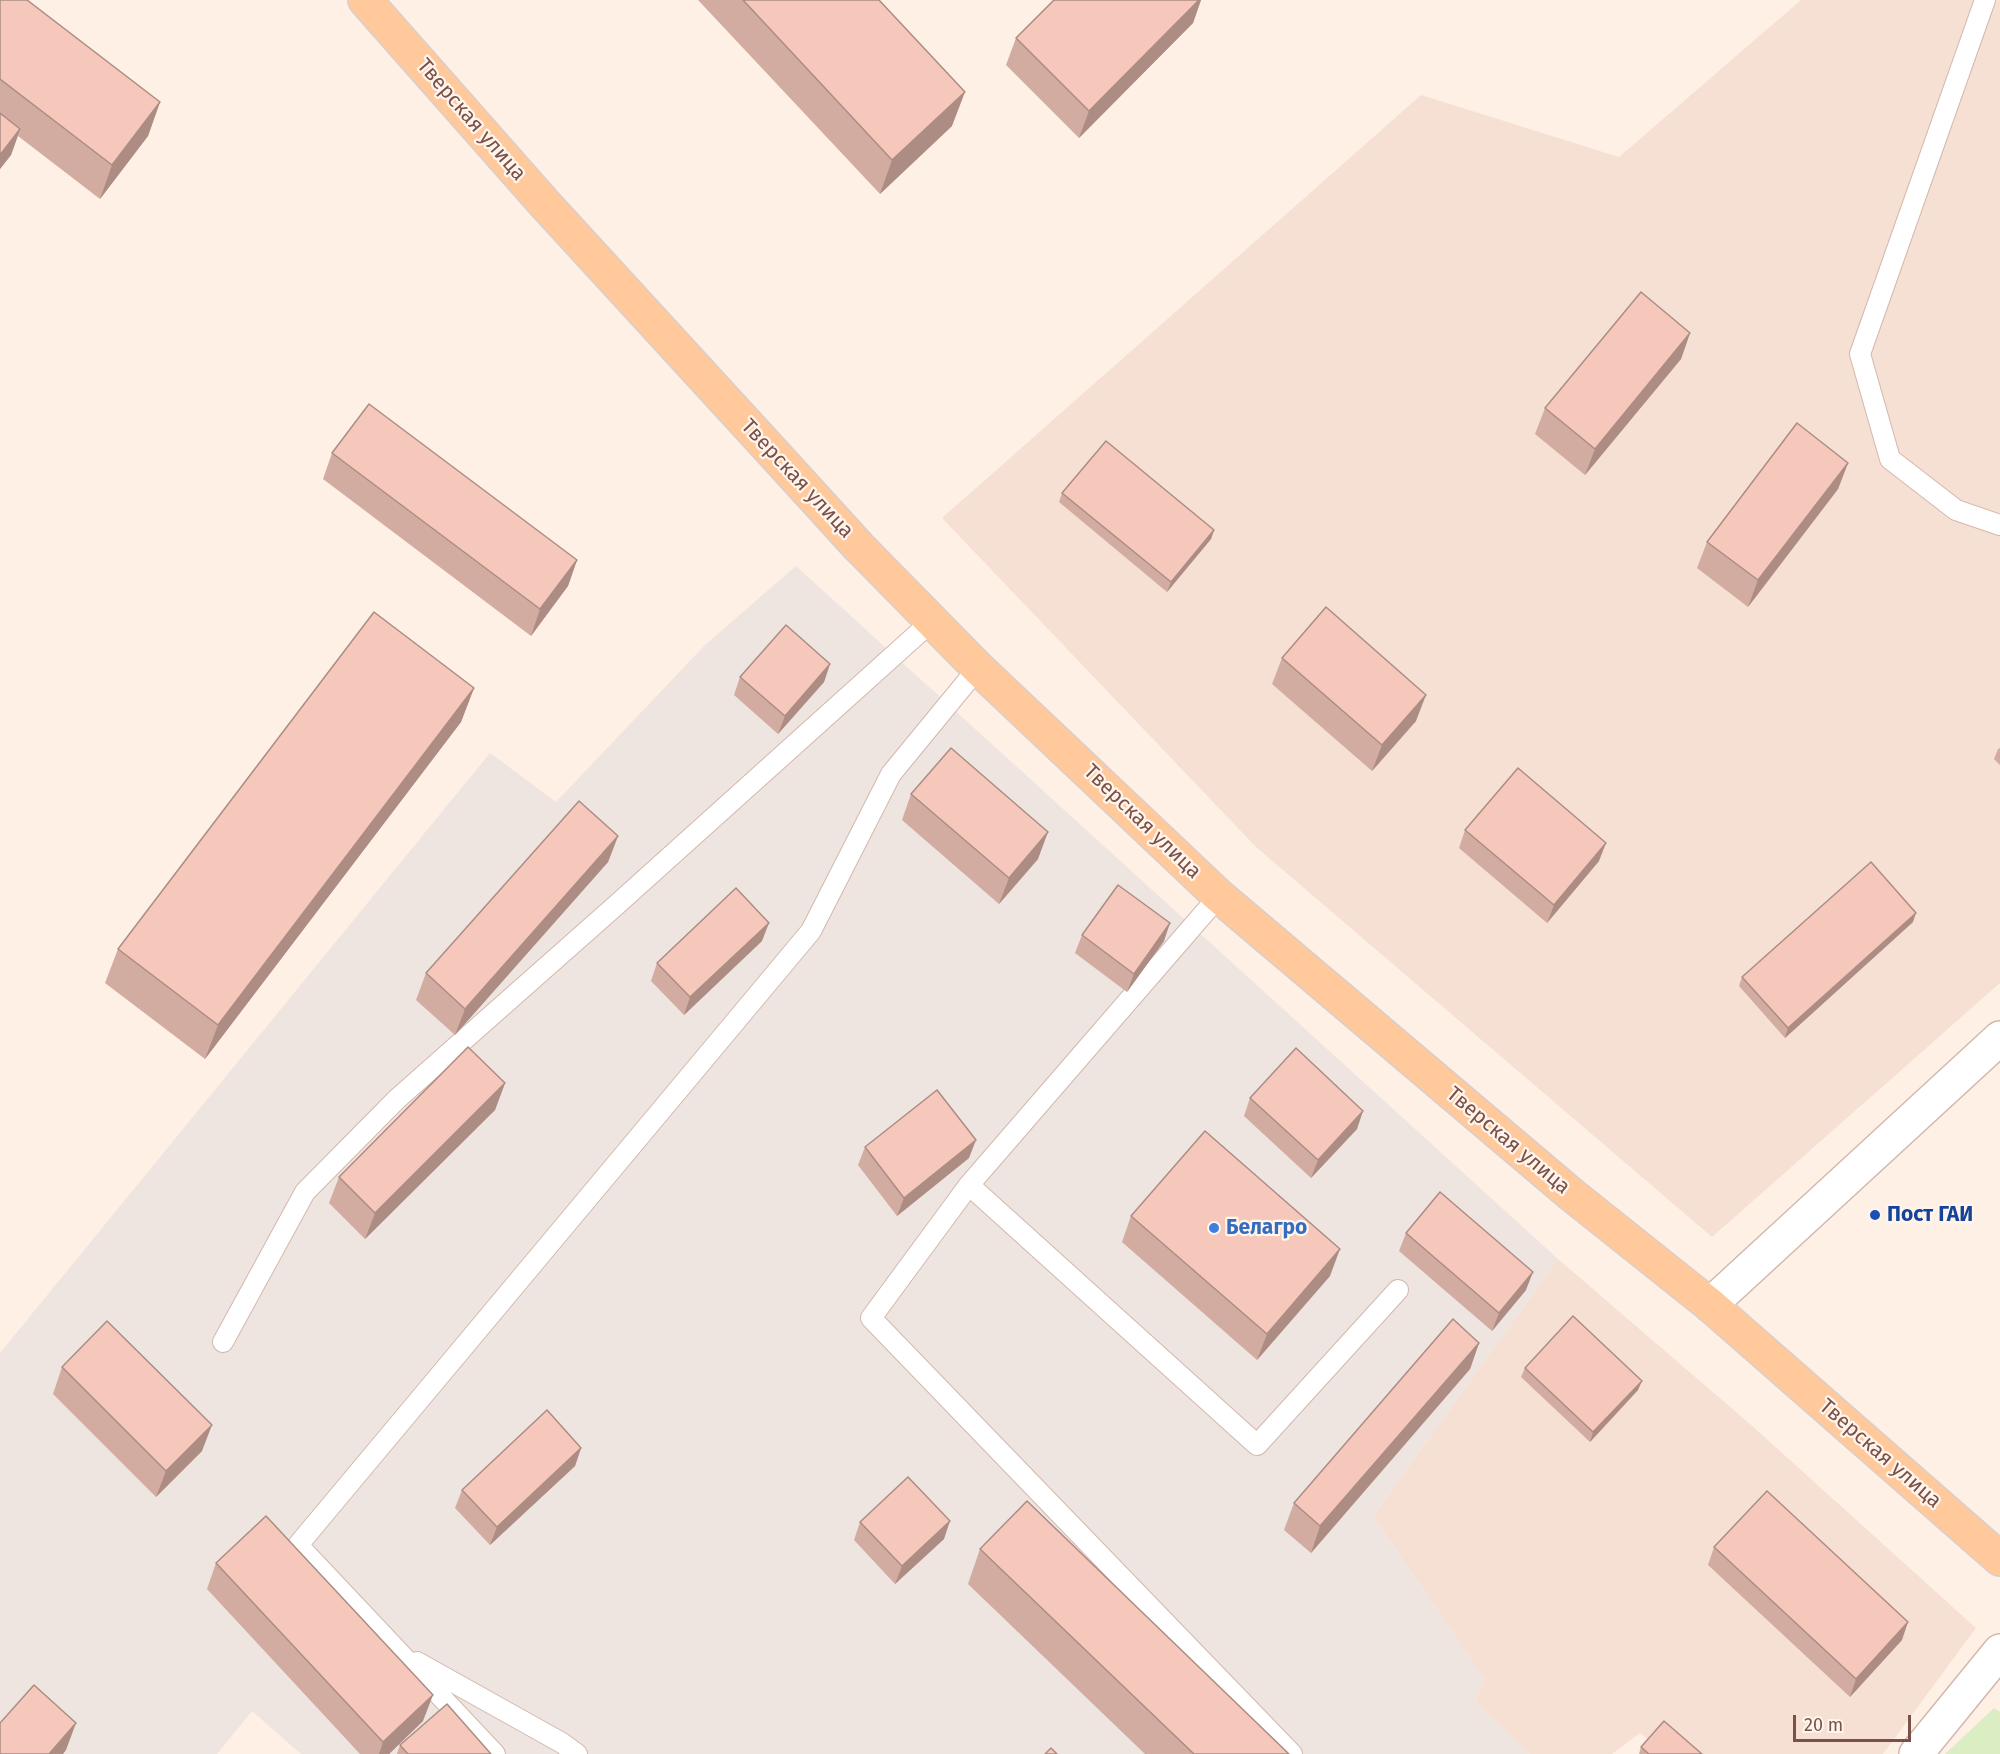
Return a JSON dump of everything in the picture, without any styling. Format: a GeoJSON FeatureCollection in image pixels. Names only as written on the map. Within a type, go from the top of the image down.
{"type":"FeatureCollection","features":[{"type":"Feature","properties":{"kind":"main road","name":"Тверская улица"},"geometry":{"type":"LineString","coordinates":[[365,0],[544,203],[859,547],[978,668],[1219,896],[1572,1195],[1710,1305],[2000,1559]]}},
{"type":"Feature","properties":{"kind":"street"},"geometry":{"type":"LineString","coordinates":[[1710,1305],[2000,1038]]}},
{"type":"Feature","properties":{"kind":"street"},"geometry":{"type":"LineString","coordinates":[[1916,1754],[2000,1651]]}},
{"type":"Feature","properties":{"kind":"lane"},"geometry":{"type":"LineString","coordinates":[[1985,0],[1860,354],[1890,459],[1956,510],[2000,525]]}},
{"type":"Feature","properties":{"kind":"lane"},"geometry":{"type":"LineString","coordinates":[[222,1342],[305,1192],[397,1099],[932,621]]}},
{"type":"Feature","properties":{"kind":"lane"},"geometry":{"type":"LineString","coordinates":[[495,1754],[298,1545],[811,932],[891,774],[978,668]]}},
{"type":"Feature","properties":{"kind":"lane"},"geometry":{"type":"LineString","coordinates":[[1219,896],[969,1185],[871,1318],[1292,1754]]}},
{"type":"Feature","properties":{"kind":"lane"},"geometry":{"type":"LineString","coordinates":[[969,1185],[1257,1445],[1398,1290]]}},
{"type":"Feature","properties":{"kind":"lane"},"geometry":{"type":"LineString","coordinates":[[399,1652],[562,1743],[577,1754]]}},
{"type":"Feature","properties":{"kind":"shaded area"},"geometry":{"type":"Polygon","coordinates":[[[1801,0],[2000,0],[2000,983],[1712,1237],[1256,847],[942,518],[1421,95],[1619,157],[1801,0]]]}},
{"type":"Feature","properties":{"kind":"shaded area"},"geometry":{"type":"Polygon","coordinates":[[[796,566],[1558,1259],[1373,1516],[1484,1679],[1475,1702],[1530,1754],[301,1754],[252,1711],[217,1754],[0,1754],[0,1353],[490,753],[556,802],[705,645],[796,566]]]}},
{"type":"Feature","properties":{"kind":"shaded area"},"geometry":{"type":"Polygon","coordinates":[[[1558,1259],[1750,1424],[1976,1628],[1883,1754],[1665,1754],[1640,1733],[1612,1754],[1530,1754],[1475,1702],[1484,1679],[1373,1516],[1558,1259]]]}},
{"type":"Feature","properties":{"kind":"green space"},"geometry":{"type":"Polygon","coordinates":[[[1994,1708],[2000,1712],[2000,1754],[1945,1754],[1994,1708]]]}},
{"type":"Feature","properties":{"kind":"building"},"geometry":{"type":"Polygon","coordinates":[[[0,0],[27,0],[160,102],[112,165],[0,79],[0,0]]]}},
{"type":"Feature","properties":{"kind":"building"},"geometry":{"type":"Polygon","coordinates":[[[743,0],[879,0],[965,92],[892,160],[743,0]]]}},
{"type":"Feature","properties":{"kind":"building"},"geometry":{"type":"Polygon","coordinates":[[[1054,0],[1199,0],[1089,111],[1016,38],[1054,0]]]}},
{"type":"Feature","properties":{"kind":"building"},"geometry":{"type":"Polygon","coordinates":[[[0,113],[20,129],[0,155],[0,113]]]}},
{"type":"Feature","properties":{"kind":"building"},"geometry":{"type":"Polygon","coordinates":[[[1641,292],[1690,333],[1595,449],[1545,408],[1641,292]]]}},
{"type":"Feature","properties":{"kind":"building"},"geometry":{"type":"Polygon","coordinates":[[[369,404],[577,560],[540,609],[332,453],[369,404]]]}},
{"type":"Feature","properties":{"kind":"building"},"geometry":{"type":"Polygon","coordinates":[[[1797,423],[1848,463],[1758,580],[1707,542],[1797,423]]]}},
{"type":"Feature","properties":{"kind":"building"},"geometry":{"type":"Polygon","coordinates":[[[1106,441],[1214,530],[1171,582],[1062,493],[1106,441]]]}},
{"type":"Feature","properties":{"kind":"building"},"geometry":{"type":"Polygon","coordinates":[[[1326,607],[1426,695],[1382,745],[1282,658],[1326,607]]]}},
{"type":"Feature","properties":{"kind":"building"},"geometry":{"type":"Polygon","coordinates":[[[374,612],[474,688],[218,1025],[118,949],[374,612]]]}},
{"type":"Feature","properties":{"kind":"building"},"geometry":{"type":"Polygon","coordinates":[[[786,625],[830,664],[785,716],[740,677],[786,625]]]}},
{"type":"Feature","properties":{"kind":"building"},"geometry":{"type":"Polygon","coordinates":[[[951,748],[1048,832],[1009,878],[911,794],[951,748]]]}},
{"type":"Feature","properties":{"kind":"building"},"geometry":{"type":"Polygon","coordinates":[[[1518,768],[1606,843],[1554,905],[1465,830],[1518,768]]]}},
{"type":"Feature","properties":{"kind":"building"},"geometry":{"type":"Polygon","coordinates":[[[579,801],[618,836],[465,1009],[426,973],[579,801]]]}},
{"type":"Feature","properties":{"kind":"building"},"geometry":{"type":"Polygon","coordinates":[[[1871,862],[1916,913],[1788,1028],[1742,977],[1871,862]]]}},
{"type":"Feature","properties":{"kind":"building"},"geometry":{"type":"Polygon","coordinates":[[[1118,885],[1170,923],[1134,974],[1082,935],[1118,885]]]}},
{"type":"Feature","properties":{"kind":"building"},"geometry":{"type":"Polygon","coordinates":[[[736,888],[769,923],[690,997],[657,963],[736,888]]]}},
{"type":"Feature","properties":{"kind":"building"},"geometry":{"type":"Polygon","coordinates":[[[468,1047],[505,1083],[375,1213],[339,1177],[468,1047]]]}},
{"type":"Feature","properties":{"kind":"building"},"geometry":{"type":"Polygon","coordinates":[[[1296,1048],[1363,1111],[1318,1160],[1250,1098],[1296,1048]]]}},
{"type":"Feature","properties":{"kind":"building"},"geometry":{"type":"Polygon","coordinates":[[[937,1090],[976,1140],[904,1198],[865,1147],[937,1090]]]}},
{"type":"Feature","properties":{"kind":"building"},"geometry":{"type":"Polygon","coordinates":[[[1205,1131],[1340,1249],[1267,1334],[1131,1216],[1205,1131]]]}},
{"type":"Feature","properties":{"kind":"building"},"geometry":{"type":"Polygon","coordinates":[[[1440,1192],[1533,1272],[1499,1313],[1406,1233],[1440,1192]]]}},
{"type":"Feature","properties":{"kind":"building"},"geometry":{"type":"Polygon","coordinates":[[[1573,1316],[1642,1381],[1593,1432],[1525,1368],[1573,1316]]]}},
{"type":"Feature","properties":{"kind":"building"},"geometry":{"type":"Polygon","coordinates":[[[1453,1319],[1479,1343],[1320,1526],[1294,1503],[1453,1319]]]}},
{"type":"Feature","properties":{"kind":"building"},"geometry":{"type":"Polygon","coordinates":[[[107,1321],[212,1425],[166,1471],[62,1367],[107,1321]]]}},
{"type":"Feature","properties":{"kind":"building"},"geometry":{"type":"Polygon","coordinates":[[[547,1410],[581,1448],[497,1527],[462,1490],[547,1410]]]}},
{"type":"Feature","properties":{"kind":"building"},"geometry":{"type":"Polygon","coordinates":[[[908,1477],[950,1521],[902,1566],[860,1522],[908,1477]]]}},
{"type":"Feature","properties":{"kind":"building"},"geometry":{"type":"Polygon","coordinates":[[[1767,1491],[1908,1622],[1856,1679],[1714,1547],[1767,1491]]]}},
{"type":"Feature","properties":{"kind":"building"},"geometry":{"type":"Polygon","coordinates":[[[1027,1501],[1289,1754],[1194,1754],[980,1549],[1027,1501]]]}},
{"type":"Feature","properties":{"kind":"building"},"geometry":{"type":"Polygon","coordinates":[[[266,1516],[433,1695],[383,1742],[216,1563],[266,1516]]]}},
{"type":"Feature","properties":{"kind":"building"},"geometry":{"type":"Polygon","coordinates":[[[34,1685],[76,1723],[49,1754],[0,1754],[0,1723],[34,1685]]]}},
{"type":"Feature","properties":{"kind":"building"},"geometry":{"type":"Polygon","coordinates":[[[447,1704],[491,1754],[408,1754],[400,1745],[447,1704]]]}},
{"type":"Feature","properties":{"kind":"building"},"geometry":{"type":"Polygon","coordinates":[[[1664,1721],[1702,1754],[1649,1754],[1641,1747],[1664,1721]]]}},
{"type":"Feature","properties":{"kind":"building"},"geometry":{"type":"Polygon","coordinates":[[[1051,1748],[1057,1754],[1045,1754],[1051,1748]]]}},
{"type":"Feature","properties":{"kind":"place","name":"Пост ГАИ"},"geometry":{"type":"Point","coordinates":[1875,1215]}},
{"type":"Feature","properties":{"kind":"place","name":"Белагро"},"geometry":{"type":"Point","coordinates":[1214,1228]}}]}
